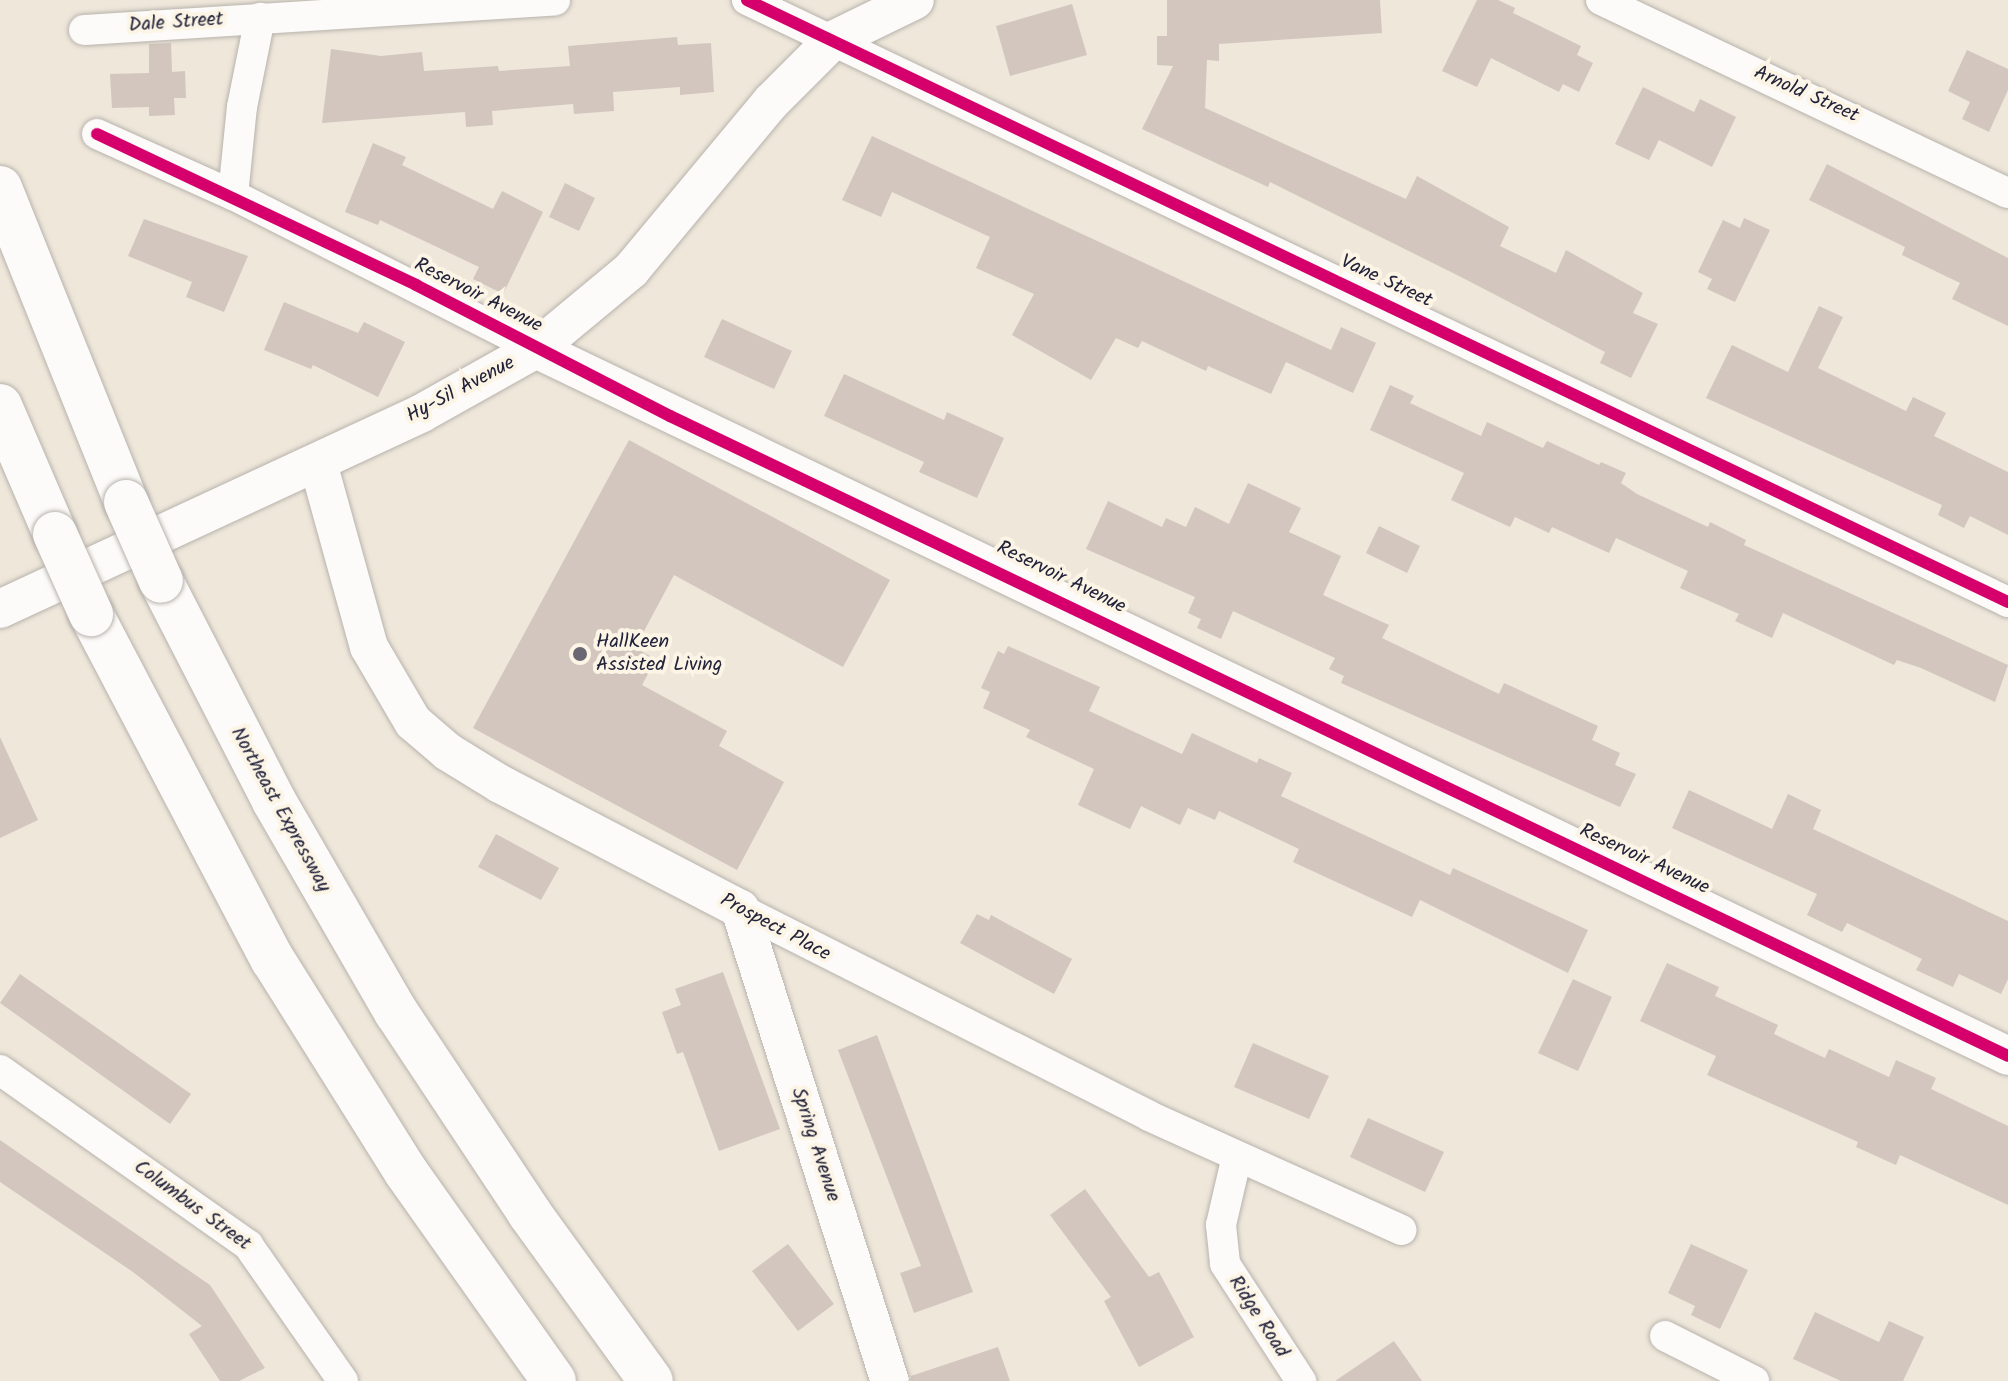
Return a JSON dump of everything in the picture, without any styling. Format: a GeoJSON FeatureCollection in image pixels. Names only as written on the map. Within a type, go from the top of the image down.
{"type":"FeatureCollection","features":[{"type":"Feature","properties":{"kind":"highway","name":"Northeast Expressway"},"geometry":{"type":"LineString","coordinates":[[0,188],[126,502],[161,581],[274,801],[396,1012],[530,1214],[651,1381]]}},
{"type":"Feature","properties":{"kind":"highway"},"geometry":{"type":"LineString","coordinates":[[0,406],[91,614],[211,851],[281,974],[406,1172],[554,1381]]}},
{"type":"Feature","properties":{"kind":"street","name":"Dale Street"},"geometry":{"type":"LineString","coordinates":[[84,30],[555,0]]}},
{"type":"Feature","properties":{"kind":"street","name":"Vane Street"},"geometry":{"type":"LineString","coordinates":[[747,0],[2008,602]]}},
{"type":"Feature","properties":{"kind":"street","name":"Hy-Sil Avenue"},"geometry":{"type":"LineString","coordinates":[[0,609],[422,413],[536,349],[631,270],[771,102],[833,40],[915,0]]}},
{"type":"Feature","properties":{"kind":"street","name":"Arnold Street"},"geometry":{"type":"LineString","coordinates":[[1601,0],[2008,193]]}},
{"type":"Feature","properties":{"kind":"street"},"geometry":{"type":"LineString","coordinates":[[233,195],[242,107],[260,18]]}},
{"type":"Feature","properties":{"kind":"street","name":"Reservoir Avenue"},"geometry":{"type":"LineString","coordinates":[[97,134],[233,195],[536,349],[2008,1056]]}},
{"type":"Feature","properties":{"kind":"street","name":"Prospect Place"},"geometry":{"type":"LineString","coordinates":[[318,463],[363,629],[382,675],[413,722],[448,752],[500,784],[740,909],[1237,1156],[1402,1230]]}},
{"type":"Feature","properties":{"kind":"street","name":"Spring Avenue"},"geometry":{"type":"LineString","coordinates":[[740,909],[890,1381]]}},
{"type":"Feature","properties":{"kind":"street","name":"Columbus Street"},"geometry":{"type":"LineString","coordinates":[[0,1070],[248,1245],[343,1381]]}},
{"type":"Feature","properties":{"kind":"street","name":"Ridge Road"},"geometry":{"type":"LineString","coordinates":[[1237,1156],[1221,1225],[1225,1264],[1301,1381]]}},
{"type":"Feature","properties":{"kind":"street"},"geometry":{"type":"LineString","coordinates":[[1665,1336],[1754,1381]]}},
{"type":"Feature","properties":{"kind":"building"},"geometry":{"type":"Polygon","coordinates":[[[1167,0],[1380,0],[1382,33],[1219,44],[1219,61],[1207,60],[1205,108],[1406,199],[1417,176],[1509,227],[1500,246],[1556,273],[1566,250],[1643,293],[1633,313],[1658,324],[1631,378],[1600,363],[1605,352],[1461,277],[1270,182],[1268,187],[1142,129],[1173,66],[1157,65],[1157,36],[1167,36],[1167,0]]]}},
{"type":"Feature","properties":{"kind":"building"},"geometry":{"type":"Polygon","coordinates":[[[1477,0],[1498,0],[1515,8],[1513,13],[1581,46],[1577,55],[1593,63],[1579,92],[1563,84],[1559,92],[1491,58],[1477,87],[1442,71],[1477,0]]]}},
{"type":"Feature","properties":{"kind":"building"},"geometry":{"type":"Polygon","coordinates":[[[1072,4],[1087,55],[1010,76],[996,26],[1072,4]]]}},
{"type":"Feature","properties":{"kind":"building"},"geometry":{"type":"Polygon","coordinates":[[[677,37],[678,45],[711,43],[714,92],[680,95],[680,87],[613,92],[614,111],[574,114],[573,104],[492,111],[493,125],[466,127],[465,112],[322,123],[331,49],[381,56],[422,52],[424,71],[498,66],[499,71],[570,66],[568,46],[677,37]]]}},
{"type":"Feature","properties":{"kind":"building"},"geometry":{"type":"Polygon","coordinates":[[[171,43],[172,72],[185,71],[186,98],[174,98],[175,115],[149,116],[149,107],[112,108],[110,74],[149,73],[149,44],[171,43]]]}},
{"type":"Feature","properties":{"kind":"building"},"geometry":{"type":"Polygon","coordinates":[[[1967,50],[2008,69],[2008,90],[1989,132],[1962,119],[1970,102],[1948,91],[1967,50]]]}},
{"type":"Feature","properties":{"kind":"building"},"geometry":{"type":"Polygon","coordinates":[[[1643,87],[1694,112],[1700,99],[1736,117],[1712,167],[1659,140],[1649,160],[1615,144],[1643,87]]]}},
{"type":"Feature","properties":{"kind":"building"},"geometry":{"type":"Polygon","coordinates":[[[872,136],[1331,350],[1341,327],[1376,343],[1353,393],[1286,362],[1271,394],[1208,366],[1206,371],[1142,341],[1138,348],[1116,338],[1091,380],[1012,335],[1034,294],[976,268],[990,237],[892,192],[881,217],[842,200],[872,136]]]}},
{"type":"Feature","properties":{"kind":"building"},"geometry":{"type":"Polygon","coordinates":[[[373,143],[406,157],[402,165],[493,209],[502,191],[543,212],[503,294],[473,279],[479,267],[380,220],[378,225],[345,212],[373,143]]]}},
{"type":"Feature","properties":{"kind":"building"},"geometry":{"type":"Polygon","coordinates":[[[1827,164],[2008,258],[2008,326],[1952,299],[1960,283],[1902,255],[1905,247],[1809,200],[1827,164]]]}},
{"type":"Feature","properties":{"kind":"building"},"geometry":{"type":"Polygon","coordinates":[[[565,183],[595,198],[579,231],[549,217],[565,183]]]}},
{"type":"Feature","properties":{"kind":"building"},"geometry":{"type":"Polygon","coordinates":[[[1744,218],[1770,230],[1735,302],[1707,289],[1712,279],[1698,272],[1723,220],[1740,228],[1744,218]]]}},
{"type":"Feature","properties":{"kind":"building"},"geometry":{"type":"Polygon","coordinates":[[[144,219],[248,256],[224,312],[186,297],[192,282],[128,256],[144,219]]]}},
{"type":"Feature","properties":{"kind":"building"},"geometry":{"type":"Polygon","coordinates":[[[284,302],[358,333],[364,322],[405,342],[378,397],[313,365],[311,369],[264,350],[284,302]]]}},
{"type":"Feature","properties":{"kind":"building"},"geometry":{"type":"Polygon","coordinates":[[[1819,306],[1843,317],[1818,368],[1906,411],[1913,397],[1946,413],[1934,436],[2008,472],[2008,535],[1970,516],[1964,528],[1938,515],[1942,505],[1706,398],[1732,345],[1788,372],[1819,306]]]}},
{"type":"Feature","properties":{"kind":"building"},"geometry":{"type":"Polygon","coordinates":[[[722,319],[792,351],[774,389],[704,357],[722,319]]]}},
{"type":"Feature","properties":{"kind":"building"},"geometry":{"type":"Polygon","coordinates":[[[844,374],[944,420],[947,412],[1004,438],[977,498],[919,472],[924,462],[824,416],[844,374]]]}},
{"type":"Feature","properties":{"kind":"building"},"geometry":{"type":"Polygon","coordinates":[[[1390,385],[1414,396],[1410,403],[1481,436],[1487,422],[1543,448],[1547,441],[1599,465],[1601,462],[1626,473],[1621,483],[1637,494],[1708,527],[1710,522],[1746,540],[1744,545],[2008,665],[1995,702],[1921,668],[1897,660],[1894,665],[1783,613],[1772,638],[1735,621],[1739,614],[1680,588],[1688,571],[1616,538],[1609,553],[1552,527],[1549,533],[1515,517],[1510,527],[1451,500],[1464,473],[1370,430],[1390,385]]]}},
{"type":"Feature","properties":{"kind":"building","name":"HallKeen Assisted Living"},"geometry":{"type":"Polygon","coordinates":[[[629,440],[890,580],[843,667],[674,575],[635,648],[656,659],[642,685],[727,731],[719,746],[784,782],[737,870],[473,728],[629,440]]]}},
{"type":"Feature","properties":{"kind":"building"},"geometry":{"type":"Polygon","coordinates":[[[1248,483],[1301,508],[1289,532],[1341,556],[1323,595],[1389,625],[1382,638],[1499,694],[1504,683],[1598,726],[1592,740],[1620,753],[1615,765],[1636,774],[1620,807],[1341,683],[1344,676],[1329,669],[1335,658],[1233,611],[1221,639],[1197,628],[1201,619],[1188,613],[1195,597],[1086,549],[1108,501],[1162,527],[1166,518],[1186,527],[1195,507],[1229,524],[1248,483]]]}},
{"type":"Feature","properties":{"kind":"building"},"geometry":{"type":"Polygon","coordinates":[[[1379,526],[1420,546],[1407,573],[1366,553],[1379,526]]]}},
{"type":"Feature","properties":{"kind":"building"},"geometry":{"type":"Polygon","coordinates":[[[1008,646],[1100,687],[1089,711],[1182,754],[1192,733],[1257,763],[1259,758],[1292,773],[1281,796],[1450,875],[1453,868],[1588,930],[1568,973],[1420,900],[1412,917],[1293,862],[1299,849],[1219,811],[1215,820],[1188,808],[1180,825],[1141,806],[1130,829],[1078,805],[1094,769],[1026,737],[1030,730],[983,708],[990,692],[981,688],[998,651],[1004,654],[1008,646]]]}},
{"type":"Feature","properties":{"kind":"building"},"geometry":{"type":"Polygon","coordinates":[[[0,737],[38,820],[0,838],[0,737]]]}},
{"type":"Feature","properties":{"kind":"building"},"geometry":{"type":"Polygon","coordinates":[[[1689,790],[1772,829],[1788,794],[1821,810],[1813,829],[2008,921],[2008,979],[2001,994],[1959,974],[1953,987],[1916,970],[1922,959],[1847,923],[1842,932],[1807,915],[1817,894],[1672,828],[1689,790]]]}},
{"type":"Feature","properties":{"kind":"building"},"geometry":{"type":"Polygon","coordinates":[[[496,834],[559,868],[541,900],[478,867],[496,834]]]}},
{"type":"Feature","properties":{"kind":"building"},"geometry":{"type":"Polygon","coordinates":[[[977,914],[989,920],[991,915],[1072,959],[1054,994],[960,943],[977,914]]]}},
{"type":"Feature","properties":{"kind":"building"},"geometry":{"type":"Polygon","coordinates":[[[1667,963],[1719,987],[1715,996],[1778,1025],[1774,1034],[1825,1058],[1829,1049],[1889,1077],[1896,1060],[1936,1078],[1931,1089],[2008,1126],[2008,1205],[1900,1155],[1896,1165],[1856,1147],[1858,1142],[1707,1075],[1716,1056],[1640,1021],[1667,963]]]}},
{"type":"Feature","properties":{"kind":"building"},"geometry":{"type":"Polygon","coordinates":[[[723,972],[780,1129],[719,1151],[683,1052],[677,1054],[662,1012],[681,1005],[675,989],[723,972]]]}},
{"type":"Feature","properties":{"kind":"building"},"geometry":{"type":"Polygon","coordinates":[[[20,974],[191,1094],[170,1124],[0,1003],[20,974]]]}},
{"type":"Feature","properties":{"kind":"building"},"geometry":{"type":"Polygon","coordinates":[[[1573,979],[1612,997],[1578,1071],[1538,1053],[1573,979]]]}},
{"type":"Feature","properties":{"kind":"building"},"geometry":{"type":"Polygon","coordinates":[[[877,1035],[973,1292],[914,1313],[900,1273],[921,1266],[838,1050],[877,1035]]]}},
{"type":"Feature","properties":{"kind":"building"},"geometry":{"type":"Polygon","coordinates":[[[1253,1043],[1329,1076],[1309,1119],[1234,1087],[1253,1043]]]}},
{"type":"Feature","properties":{"kind":"building"},"geometry":{"type":"Polygon","coordinates":[[[1368,1118],[1444,1152],[1425,1192],[1350,1157],[1368,1118]]]}},
{"type":"Feature","properties":{"kind":"building"},"geometry":{"type":"Polygon","coordinates":[[[0,1140],[210,1285],[265,1368],[239,1381],[220,1381],[189,1334],[202,1326],[133,1272],[0,1182],[0,1140]]]}},
{"type":"Feature","properties":{"kind":"building"},"geometry":{"type":"Polygon","coordinates":[[[1085,1189],[1149,1277],[1159,1272],[1194,1337],[1139,1367],[1104,1301],[1111,1297],[1050,1215],[1085,1189]]]}},
{"type":"Feature","properties":{"kind":"building"},"geometry":{"type":"Polygon","coordinates":[[[788,1244],[834,1304],[798,1331],[752,1271],[788,1244]]]}},
{"type":"Feature","properties":{"kind":"building"},"geometry":{"type":"Polygon","coordinates":[[[1691,1244],[1748,1270],[1720,1329],[1691,1315],[1695,1306],[1668,1293],[1691,1244]]]}},
{"type":"Feature","properties":{"kind":"building"},"geometry":{"type":"Polygon","coordinates":[[[1815,1312],[1879,1342],[1889,1321],[1924,1337],[1903,1381],[1841,1381],[1793,1359],[1815,1312]]]}},
{"type":"Feature","properties":{"kind":"building"},"geometry":{"type":"Polygon","coordinates":[[[1394,1341],[1422,1381],[1335,1381],[1394,1341]]]}},
{"type":"Feature","properties":{"kind":"building"},"geometry":{"type":"Polygon","coordinates":[[[998,1347],[1010,1381],[911,1381],[911,1376],[998,1347]]]}},
{"type":"Feature","properties":{"kind":"cycle path"},"geometry":{"type":"LineString","coordinates":[[747,0],[2008,602]]}},
{"type":"Feature","properties":{"kind":"cycle path"},"geometry":{"type":"LineString","coordinates":[[97,134],[416,285],[670,416],[2008,1056]]}},
{"type":"Feature","properties":{"kind":"place","name":"HallKeen Assisted Living"},"geometry":{"type":"Point","coordinates":[580,654]}}]}
